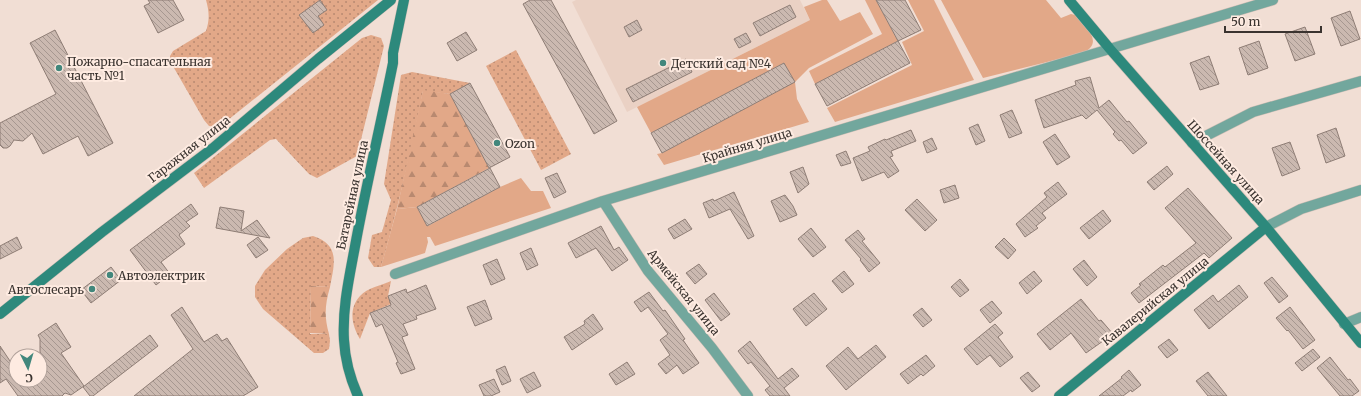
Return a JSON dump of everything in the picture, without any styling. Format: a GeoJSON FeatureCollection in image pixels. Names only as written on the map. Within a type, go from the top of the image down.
{"type":"FeatureCollection","features":[{"type":"Feature","properties":{"kind":"main road","name":"Гаражная улица"},"geometry":{"type":"LineString","coordinates":[[0,314],[102,232],[213,148],[318,59],[391,0]]}},
{"type":"Feature","properties":{"kind":"main road","name":"Батарейная улица"},"geometry":{"type":"LineString","coordinates":[[358,396],[350,374],[344,340],[344,317],[347,288],[404,0]]}},
{"type":"Feature","properties":{"kind":"main road","name":"Шоссейная улица"},"geometry":{"type":"LineString","coordinates":[[1069,0],[1266,227],[1361,343]]}},
{"type":"Feature","properties":{"kind":"main road","name":"Кавалерийская улица"},"geometry":{"type":"LineString","coordinates":[[1059,396],[1266,227]]}},
{"type":"Feature","properties":{"kind":"street","name":"Крайняя улица"},"geometry":{"type":"LineString","coordinates":[[395,274],[603,201],[1273,0]]}},
{"type":"Feature","properties":{"kind":"street"},"geometry":{"type":"LineString","coordinates":[[1192,143],[1253,112],[1361,81]]}},
{"type":"Feature","properties":{"kind":"street"},"geometry":{"type":"LineString","coordinates":[[1266,227],[1301,209],[1361,190]]}},
{"type":"Feature","properties":{"kind":"street","name":"Армейская улица"},"geometry":{"type":"LineString","coordinates":[[603,201],[648,271],[712,348],[748,396]]}},
{"type":"Feature","properties":{"kind":"street"},"geometry":{"type":"LineString","coordinates":[[1344,324],[1361,318]]}},
{"type":"Feature","properties":{"kind":"shaded area","name":"Детский сад №4"},"geometry":{"type":"Polygon","coordinates":[[[576,0],[800,0],[810,20],[627,112],[572,2],[576,0]]]}},
{"type":"Feature","properties":{"kind":"green space"},"geometry":{"type":"Polygon","coordinates":[[[206,0],[378,0],[223,124],[216,127],[209,126],[204,120],[170,61],[170,56],[173,51],[206,31],[209,15],[206,0]]]}},
{"type":"Feature","properties":{"kind":"green space"},"geometry":{"type":"Polygon","coordinates":[[[822,0],[827,0],[840,21],[860,12],[873,34],[809,68],[795,82],[797,99],[809,122],[664,165],[657,154],[662,153],[794,82],[784,63],[651,133],[637,107],[810,20],[804,7],[822,0]]]}},
{"type":"Feature","properties":{"kind":"green space"},"geometry":{"type":"Polygon","coordinates":[[[865,0],[876,0],[898,41],[815,84],[809,71],[882,34],[865,0]]]}},
{"type":"Feature","properties":{"kind":"green space"},"geometry":{"type":"Polygon","coordinates":[[[908,0],[934,0],[974,80],[835,122],[827,108],[912,65],[902,42],[924,31],[908,0]]]}},
{"type":"Feature","properties":{"kind":"green space"},"geometry":{"type":"Polygon","coordinates":[[[941,0],[1046,0],[1061,18],[1071,14],[1075,15],[1091,34],[1093,39],[1092,44],[1089,49],[1083,53],[983,78],[941,0]]]}},
{"type":"Feature","properties":{"kind":"green space"},"geometry":{"type":"Polygon","coordinates":[[[371,35],[381,38],[384,46],[357,156],[317,178],[309,174],[276,139],[270,140],[204,188],[194,173],[362,38],[371,35]]]}},
{"type":"Feature","properties":{"kind":"green space"},"geometry":{"type":"Polygon","coordinates":[[[516,50],[571,154],[541,170],[486,66],[516,50]]]}},
{"type":"Feature","properties":{"kind":"green space"},"geometry":{"type":"Polygon","coordinates":[[[412,72],[470,83],[450,94],[423,91],[404,179],[381,267],[374,267],[368,258],[372,235],[382,232],[391,200],[384,184],[401,75],[412,72]]]}},
{"type":"Feature","properties":{"kind":"green space"},"geometry":{"type":"Polygon","coordinates":[[[423,90],[450,94],[489,168],[417,207],[397,209],[423,90]]]}},
{"type":"Feature","properties":{"kind":"green space"},"geometry":{"type":"Polygon","coordinates":[[[521,178],[531,191],[543,191],[551,208],[435,246],[430,237],[427,237],[428,242],[425,253],[381,267],[397,209],[417,207],[428,226],[500,187],[521,178]]]}},
{"type":"Feature","properties":{"kind":"green space"},"geometry":{"type":"Polygon","coordinates":[[[313,236],[322,240],[328,245],[332,250],[334,257],[330,287],[311,286],[310,334],[329,334],[329,349],[323,353],[314,353],[263,309],[255,297],[255,286],[265,270],[287,249],[303,238],[313,236]]]}},
{"type":"Feature","properties":{"kind":"green space"},"geometry":{"type":"Polygon","coordinates":[[[391,281],[388,296],[391,304],[370,313],[360,339],[352,318],[356,301],[363,293],[391,281]]]}},
{"type":"Feature","properties":{"kind":"green space"},"geometry":{"type":"Polygon","coordinates":[[[311,286],[330,287],[326,310],[326,322],[329,334],[310,333],[311,286]]]}},
{"type":"Feature","properties":{"kind":"building"},"geometry":{"type":"Polygon","coordinates":[[[148,0],[173,0],[184,20],[158,33],[144,6],[150,3],[148,0]]]}},
{"type":"Feature","properties":{"kind":"building"},"geometry":{"type":"Polygon","coordinates":[[[320,0],[327,10],[318,16],[324,25],[313,33],[299,15],[320,0]]]}},
{"type":"Feature","properties":{"kind":"building"},"geometry":{"type":"Polygon","coordinates":[[[530,0],[551,0],[617,121],[594,134],[523,4],[530,0]]]}},
{"type":"Feature","properties":{"kind":"building"},"geometry":{"type":"Polygon","coordinates":[[[876,0],[905,0],[921,30],[898,41],[876,0]]]}},
{"type":"Feature","properties":{"kind":"building"},"geometry":{"type":"Polygon","coordinates":[[[790,5],[796,17],[760,36],[753,23],[790,5]]]}},
{"type":"Feature","properties":{"kind":"building"},"geometry":{"type":"Polygon","coordinates":[[[1350,11],[1360,39],[1341,46],[1331,18],[1350,11]]]}},
{"type":"Feature","properties":{"kind":"building"},"geometry":{"type":"Polygon","coordinates":[[[637,20],[642,30],[629,37],[624,27],[637,20]]]}},
{"type":"Feature","properties":{"kind":"building"},"geometry":{"type":"Polygon","coordinates":[[[1305,27],[1315,54],[1295,61],[1285,34],[1305,27]]]}},
{"type":"Feature","properties":{"kind":"building","name":"Пожарно-спасательная часть №1"},"geometry":{"type":"Polygon","coordinates":[[[55,30],[113,143],[88,156],[78,136],[43,154],[32,133],[23,141],[14,140],[7,148],[3,148],[0,145],[0,123],[56,94],[30,43],[55,30]]]}},
{"type":"Feature","properties":{"kind":"building"},"geometry":{"type":"Polygon","coordinates":[[[466,32],[477,50],[457,61],[447,43],[466,32]]]}},
{"type":"Feature","properties":{"kind":"building"},"geometry":{"type":"Polygon","coordinates":[[[746,33],[751,42],[739,48],[734,39],[746,33]]]}},
{"type":"Feature","properties":{"kind":"building"},"geometry":{"type":"Polygon","coordinates":[[[898,41],[910,63],[827,106],[815,84],[898,41]]]}},
{"type":"Feature","properties":{"kind":"building"},"geometry":{"type":"Polygon","coordinates":[[[1259,41],[1268,68],[1248,75],[1239,48],[1259,41]]]}},
{"type":"Feature","properties":{"kind":"building"},"geometry":{"type":"Polygon","coordinates":[[[1209,56],[1219,84],[1200,90],[1190,63],[1209,56]]]}},
{"type":"Feature","properties":{"kind":"building"},"geometry":{"type":"Polygon","coordinates":[[[686,59],[692,72],[633,102],[626,89],[686,59]]]}},
{"type":"Feature","properties":{"kind":"building"},"geometry":{"type":"Polygon","coordinates":[[[784,63],[795,82],[662,153],[651,133],[784,63]]]}},
{"type":"Feature","properties":{"kind":"building"},"geometry":{"type":"Polygon","coordinates":[[[1090,77],[1099,108],[1109,100],[1147,143],[1133,154],[1121,140],[1119,141],[1113,134],[1115,132],[1097,110],[1086,119],[1082,115],[1044,128],[1035,100],[1076,85],[1075,81],[1090,77]]]}},
{"type":"Feature","properties":{"kind":"building"},"geometry":{"type":"Polygon","coordinates":[[[470,83],[510,157],[489,168],[450,94],[470,83]]]}},
{"type":"Feature","properties":{"kind":"building"},"geometry":{"type":"Polygon","coordinates":[[[1012,110],[1022,133],[1009,138],[1000,115],[1012,110]]]}},
{"type":"Feature","properties":{"kind":"building"},"geometry":{"type":"Polygon","coordinates":[[[978,124],[985,141],[976,145],[969,128],[978,124]]]}},
{"type":"Feature","properties":{"kind":"building"},"geometry":{"type":"Polygon","coordinates":[[[1336,128],[1345,156],[1326,163],[1317,135],[1336,128]]]}},
{"type":"Feature","properties":{"kind":"building"},"geometry":{"type":"Polygon","coordinates":[[[911,130],[916,141],[891,151],[893,156],[890,157],[899,171],[888,178],[884,172],[862,181],[853,158],[870,151],[868,147],[911,130]]]}},
{"type":"Feature","properties":{"kind":"building"},"geometry":{"type":"Polygon","coordinates":[[[1055,134],[1070,157],[1057,165],[1043,142],[1055,134]]]}},
{"type":"Feature","properties":{"kind":"building"},"geometry":{"type":"Polygon","coordinates":[[[932,138],[937,149],[927,153],[923,142],[932,138]]]}},
{"type":"Feature","properties":{"kind":"building"},"geometry":{"type":"Polygon","coordinates":[[[1290,142],[1300,169],[1282,176],[1272,148],[1290,142]]]}},
{"type":"Feature","properties":{"kind":"building"},"geometry":{"type":"Polygon","coordinates":[[[846,151],[851,163],[841,166],[836,155],[846,151]]]}},
{"type":"Feature","properties":{"kind":"building"},"geometry":{"type":"Polygon","coordinates":[[[1167,166],[1173,174],[1154,190],[1147,182],[1167,166]]]}},
{"type":"Feature","properties":{"kind":"building"},"geometry":{"type":"Polygon","coordinates":[[[803,167],[809,184],[798,193],[790,172],[803,167]]]}},
{"type":"Feature","properties":{"kind":"building"},"geometry":{"type":"Polygon","coordinates":[[[490,168],[500,187],[427,226],[417,207],[490,168]]]}},
{"type":"Feature","properties":{"kind":"building"},"geometry":{"type":"Polygon","coordinates":[[[557,173],[566,192],[554,198],[545,178],[557,173]]]}},
{"type":"Feature","properties":{"kind":"building"},"geometry":{"type":"Polygon","coordinates":[[[1058,182],[1067,194],[1042,213],[1046,218],[1036,226],[1038,228],[1025,237],[1016,224],[1047,197],[1044,193],[1058,182]]]}},
{"type":"Feature","properties":{"kind":"building"},"geometry":{"type":"Polygon","coordinates":[[[955,185],[959,198],[944,203],[940,190],[955,185]]]}},
{"type":"Feature","properties":{"kind":"building"},"geometry":{"type":"Polygon","coordinates":[[[1188,188],[1232,238],[1209,258],[1204,253],[1139,303],[1131,293],[1141,285],[1139,284],[1163,265],[1165,267],[1196,243],[1165,208],[1188,188]]]}},
{"type":"Feature","properties":{"kind":"building"},"geometry":{"type":"Polygon","coordinates":[[[734,192],[754,236],[748,239],[730,209],[709,218],[703,203],[713,199],[714,201],[734,192]]]}},
{"type":"Feature","properties":{"kind":"building"},"geometry":{"type":"Polygon","coordinates":[[[785,195],[793,206],[797,215],[780,222],[771,201],[785,195]]]}},
{"type":"Feature","properties":{"kind":"building"},"geometry":{"type":"Polygon","coordinates":[[[917,199],[937,220],[925,231],[905,210],[917,199]]]}},
{"type":"Feature","properties":{"kind":"building"},"geometry":{"type":"Polygon","coordinates":[[[191,204],[198,214],[186,222],[190,226],[179,235],[185,244],[161,262],[170,274],[156,285],[130,250],[191,204]]]}},
{"type":"Feature","properties":{"kind":"building"},"geometry":{"type":"Polygon","coordinates":[[[220,207],[244,211],[241,231],[257,220],[270,238],[216,228],[220,207]]]}},
{"type":"Feature","properties":{"kind":"building"},"geometry":{"type":"Polygon","coordinates":[[[1103,210],[1111,221],[1089,239],[1080,228],[1103,210]]]}},
{"type":"Feature","properties":{"kind":"building"},"geometry":{"type":"Polygon","coordinates":[[[685,219],[692,229],[674,239],[668,229],[685,219]]]}},
{"type":"Feature","properties":{"kind":"building"},"geometry":{"type":"Polygon","coordinates":[[[601,226],[614,250],[619,247],[628,260],[612,271],[596,248],[576,258],[568,243],[601,226]]]}},
{"type":"Feature","properties":{"kind":"building"},"geometry":{"type":"Polygon","coordinates":[[[811,228],[826,247],[813,257],[798,239],[811,228]]]}},
{"type":"Feature","properties":{"kind":"building"},"geometry":{"type":"Polygon","coordinates":[[[858,230],[865,239],[862,241],[880,263],[869,272],[860,260],[861,259],[845,240],[858,230]]]}},
{"type":"Feature","properties":{"kind":"building"},"geometry":{"type":"Polygon","coordinates":[[[17,237],[22,248],[0,259],[0,246],[17,237]]]}},
{"type":"Feature","properties":{"kind":"building"},"geometry":{"type":"Polygon","coordinates":[[[258,237],[268,250],[256,258],[247,245],[258,237]]]}},
{"type":"Feature","properties":{"kind":"building"},"geometry":{"type":"Polygon","coordinates":[[[1004,238],[1016,250],[1008,259],[995,247],[1004,238]]]}},
{"type":"Feature","properties":{"kind":"building"},"geometry":{"type":"Polygon","coordinates":[[[531,248],[538,265],[527,270],[520,253],[531,248]]]}},
{"type":"Feature","properties":{"kind":"building"},"geometry":{"type":"Polygon","coordinates":[[[497,259],[505,279],[491,285],[483,265],[497,259]]]}},
{"type":"Feature","properties":{"kind":"building"},"geometry":{"type":"Polygon","coordinates":[[[1084,260],[1097,277],[1087,286],[1073,269],[1084,260]]]}},
{"type":"Feature","properties":{"kind":"building"},"geometry":{"type":"Polygon","coordinates":[[[699,264],[707,274],[695,284],[686,273],[699,264]]]}},
{"type":"Feature","properties":{"kind":"building"},"geometry":{"type":"Polygon","coordinates":[[[111,267],[121,280],[91,303],[81,290],[111,267]]]}},
{"type":"Feature","properties":{"kind":"building"},"geometry":{"type":"Polygon","coordinates":[[[844,271],[854,284],[842,293],[832,281],[844,271]]]}},
{"type":"Feature","properties":{"kind":"building"},"geometry":{"type":"Polygon","coordinates":[[[1034,271],[1042,281],[1027,294],[1019,283],[1034,271]]]}},
{"type":"Feature","properties":{"kind":"building"},"geometry":{"type":"Polygon","coordinates":[[[1272,277],[1288,296],[1279,303],[1264,283],[1272,277]]]}},
{"type":"Feature","properties":{"kind":"building"},"geometry":{"type":"Polygon","coordinates":[[[960,279],[969,290],[960,297],[951,287],[960,279]]]}},
{"type":"Feature","properties":{"kind":"building"},"geometry":{"type":"Polygon","coordinates":[[[426,285],[436,309],[416,316],[417,319],[403,324],[408,335],[402,337],[415,369],[401,374],[396,363],[398,362],[382,324],[376,327],[370,313],[391,305],[388,296],[406,289],[407,293],[426,285]]]}},
{"type":"Feature","properties":{"kind":"building"},"geometry":{"type":"Polygon","coordinates":[[[1239,285],[1248,297],[1209,329],[1194,310],[1213,295],[1218,302],[1239,285]]]}},
{"type":"Feature","properties":{"kind":"building"},"geometry":{"type":"Polygon","coordinates":[[[649,292],[663,311],[665,310],[699,363],[683,374],[677,365],[666,374],[658,364],[670,355],[660,340],[668,334],[648,307],[641,312],[634,302],[649,292]]]}},
{"type":"Feature","properties":{"kind":"building"},"geometry":{"type":"Polygon","coordinates":[[[714,293],[730,314],[721,321],[705,300],[714,293]]]}},
{"type":"Feature","properties":{"kind":"building"},"geometry":{"type":"Polygon","coordinates":[[[814,293],[827,309],[806,326],[793,309],[814,293]]]}},
{"type":"Feature","properties":{"kind":"building"},"geometry":{"type":"Polygon","coordinates":[[[1081,299],[1099,321],[1101,320],[1113,334],[1086,353],[1071,333],[1050,350],[1037,334],[1081,299]]]}},
{"type":"Feature","properties":{"kind":"building"},"geometry":{"type":"Polygon","coordinates":[[[485,300],[492,319],[475,326],[467,307],[485,300]]]}},
{"type":"Feature","properties":{"kind":"building"},"geometry":{"type":"Polygon","coordinates":[[[992,301],[1002,313],[990,323],[980,310],[992,301]]]}},
{"type":"Feature","properties":{"kind":"building"},"geometry":{"type":"Polygon","coordinates":[[[182,307],[204,342],[217,334],[222,341],[227,338],[258,387],[243,396],[134,396],[193,349],[171,315],[182,307]]]}},
{"type":"Feature","properties":{"kind":"building"},"geometry":{"type":"Polygon","coordinates":[[[1290,307],[1315,340],[1303,349],[1276,318],[1290,307]]]}},
{"type":"Feature","properties":{"kind":"building"},"geometry":{"type":"Polygon","coordinates":[[[922,308],[932,320],[923,327],[913,315],[922,308]]]}},
{"type":"Feature","properties":{"kind":"building"},"geometry":{"type":"Polygon","coordinates":[[[593,314],[603,329],[572,350],[564,337],[585,324],[584,321],[593,314]]]}},
{"type":"Feature","properties":{"kind":"building"},"geometry":{"type":"Polygon","coordinates":[[[56,323],[71,347],[61,353],[84,386],[71,395],[65,393],[62,396],[18,396],[12,388],[48,388],[48,348],[40,348],[40,339],[38,335],[56,323]]]}},
{"type":"Feature","properties":{"kind":"building"},"geometry":{"type":"Polygon","coordinates":[[[995,324],[1003,333],[998,337],[1013,357],[1000,367],[990,355],[977,365],[964,349],[995,324]]]}},
{"type":"Feature","properties":{"kind":"building"},"geometry":{"type":"Polygon","coordinates":[[[150,335],[158,346],[93,396],[90,396],[83,387],[150,335]]]}},
{"type":"Feature","properties":{"kind":"building"},"geometry":{"type":"Polygon","coordinates":[[[1169,339],[1178,350],[1167,358],[1158,347],[1169,339]]]}},
{"type":"Feature","properties":{"kind":"building"},"geometry":{"type":"Polygon","coordinates":[[[750,341],[778,379],[792,368],[799,376],[784,388],[790,396],[770,396],[765,390],[770,386],[751,362],[748,364],[738,351],[750,341]]]}},
{"type":"Feature","properties":{"kind":"building"},"geometry":{"type":"Polygon","coordinates":[[[876,345],[886,357],[846,390],[826,366],[848,347],[858,359],[876,345]]]}},
{"type":"Feature","properties":{"kind":"building"},"geometry":{"type":"Polygon","coordinates":[[[0,346],[8,358],[8,382],[6,379],[0,383],[0,346]]]}},
{"type":"Feature","properties":{"kind":"building"},"geometry":{"type":"Polygon","coordinates":[[[1313,349],[1320,357],[1302,371],[1295,363],[1313,349]]]}},
{"type":"Feature","properties":{"kind":"building"},"geometry":{"type":"Polygon","coordinates":[[[926,355],[935,366],[923,376],[921,374],[908,384],[900,374],[926,355]]]}},
{"type":"Feature","properties":{"kind":"building"},"geometry":{"type":"Polygon","coordinates":[[[1330,357],[1348,380],[1350,379],[1359,391],[1352,396],[1340,396],[1317,368],[1330,357]]]}},
{"type":"Feature","properties":{"kind":"building"},"geometry":{"type":"Polygon","coordinates":[[[627,362],[635,374],[616,385],[609,374],[627,362]]]}},
{"type":"Feature","properties":{"kind":"building"},"geometry":{"type":"Polygon","coordinates":[[[505,366],[511,381],[502,385],[496,370],[505,366]]]}},
{"type":"Feature","properties":{"kind":"building"},"geometry":{"type":"Polygon","coordinates":[[[1129,370],[1141,385],[1132,392],[1131,390],[1123,396],[1099,396],[1122,378],[1121,377],[1129,370]]]}},
{"type":"Feature","properties":{"kind":"building"},"geometry":{"type":"Polygon","coordinates":[[[534,372],[541,386],[527,393],[520,379],[534,372]]]}},
{"type":"Feature","properties":{"kind":"building"},"geometry":{"type":"Polygon","coordinates":[[[1028,372],[1040,386],[1032,392],[1020,378],[1028,372]]]}},
{"type":"Feature","properties":{"kind":"building"},"geometry":{"type":"Polygon","coordinates":[[[1208,372],[1227,396],[1208,396],[1196,381],[1208,372]]]}},
{"type":"Feature","properties":{"kind":"building"},"geometry":{"type":"Polygon","coordinates":[[[494,379],[500,392],[491,396],[484,396],[479,385],[494,379]]]}},
{"type":"Feature","properties":{"kind":"place","name":"Детский сад №4"},"geometry":{"type":"Point","coordinates":[663,63]}},
{"type":"Feature","properties":{"kind":"place","name":"Пожарно-спасательная часть №1"},"geometry":{"type":"Point","coordinates":[59,68]}},
{"type":"Feature","properties":{"kind":"place","name":"Ozon"},"geometry":{"type":"Point","coordinates":[497,143]}},
{"type":"Feature","properties":{"kind":"place","name":"Автоэлектрик"},"geometry":{"type":"Point","coordinates":[110,275]}},
{"type":"Feature","properties":{"kind":"place","name":"Автослесарь"},"geometry":{"type":"Point","coordinates":[92,289]}}]}
